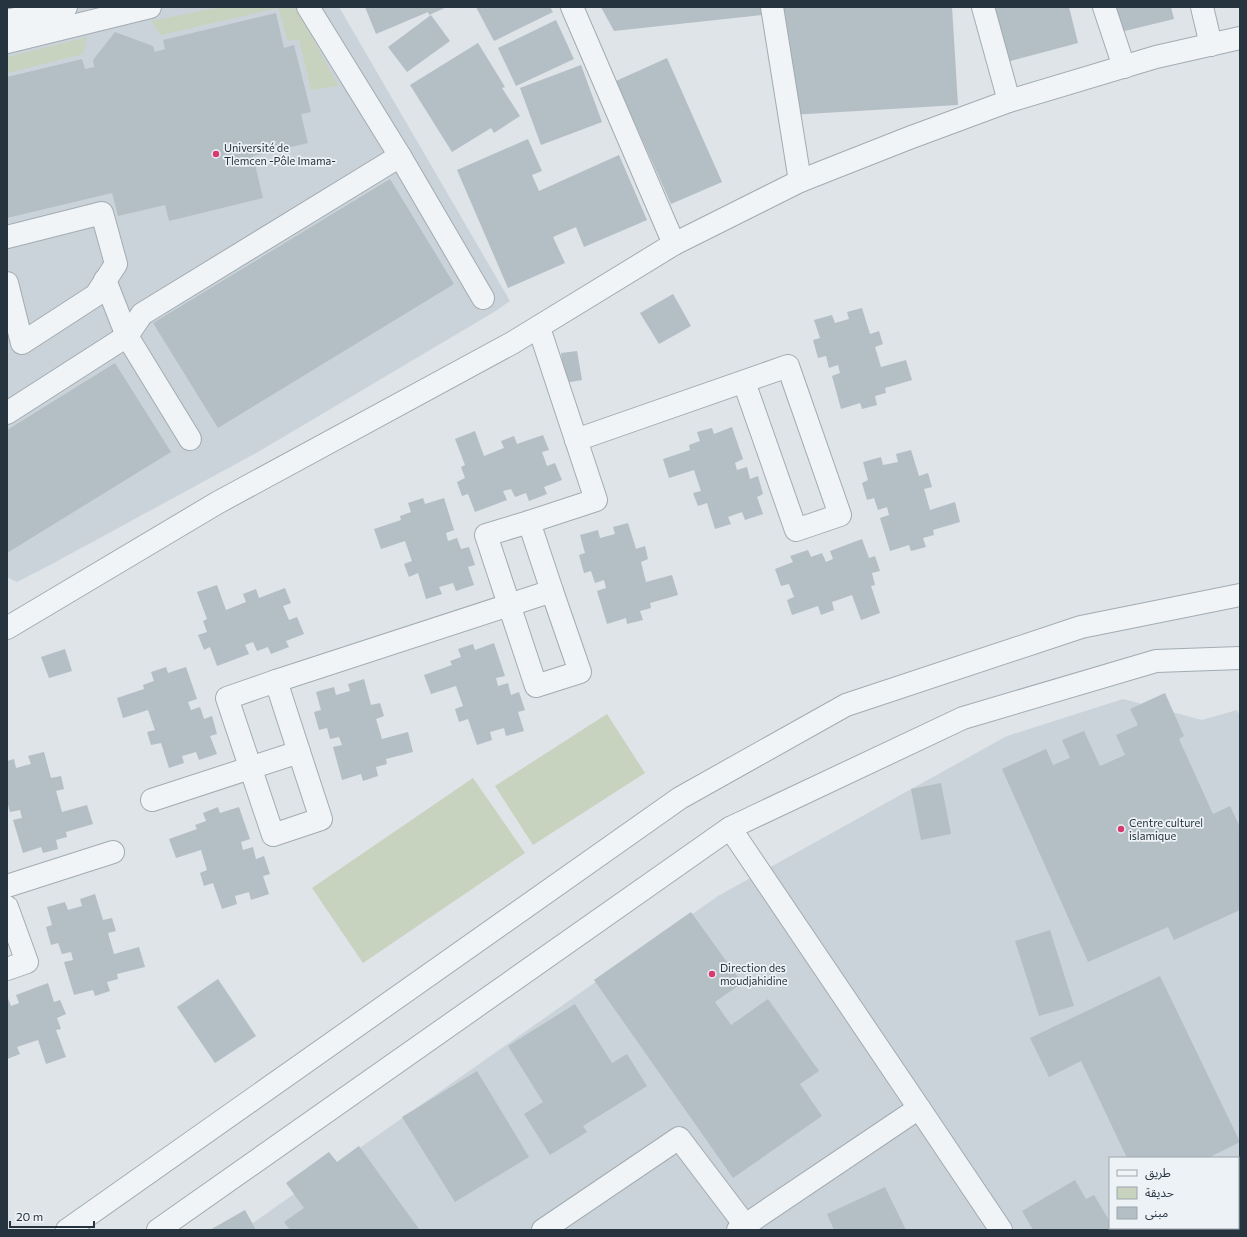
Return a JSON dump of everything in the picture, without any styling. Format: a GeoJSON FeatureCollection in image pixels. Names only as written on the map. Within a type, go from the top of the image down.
{"type":"FeatureCollection","features":[{"type":"Feature","properties":{"kind":"street"},"geometry":{"type":"LineString","coordinates":[[7,21],[66,7]]}},
{"type":"Feature","properties":{"kind":"street"},"geometry":{"type":"LineString","coordinates":[[7,42],[150,7]]}},
{"type":"Feature","properties":{"kind":"street"},"geometry":{"type":"LineString","coordinates":[[308,7],[400,156],[484,298]]}},
{"type":"Feature","properties":{"kind":"street"},"geometry":{"type":"LineString","coordinates":[[572,7],[674,244]]}},
{"type":"Feature","properties":{"kind":"street"},"geometry":{"type":"LineString","coordinates":[[772,7],[800,181]]}},
{"type":"Feature","properties":{"kind":"street"},"geometry":{"type":"LineString","coordinates":[[983,7],[1009,101]]}},
{"type":"Feature","properties":{"kind":"street"},"geometry":{"type":"LineString","coordinates":[[1104,7],[1124,67]]}},
{"type":"Feature","properties":{"kind":"street"},"geometry":{"type":"LineString","coordinates":[[1202,7],[1211,45]]}},
{"type":"Feature","properties":{"kind":"street"},"geometry":{"type":"LineString","coordinates":[[8,624],[217,503],[539,328],[674,244],[800,181],[1009,101],[1156,57],[1240,38]]}},
{"type":"Feature","properties":{"kind":"street"},"geometry":{"type":"LineString","coordinates":[[7,413],[127,336],[142,314],[400,156]]}},
{"type":"Feature","properties":{"kind":"street"},"geometry":{"type":"LineString","coordinates":[[7,236],[102,213],[116,264],[96,295],[22,343],[7,283]]}},
{"type":"Feature","properties":{"kind":"street"},"geometry":{"type":"LineString","coordinates":[[105,280],[127,336],[190,439]]}},
{"type":"Feature","properties":{"kind":"street"},"geometry":{"type":"LineString","coordinates":[[529,522],[580,672],[536,686],[486,535],[596,500],[539,328]]}},
{"type":"Feature","properties":{"kind":"street"},"geometry":{"type":"LineString","coordinates":[[576,440],[788,366],[840,515],[796,530],[744,382]]}},
{"type":"Feature","properties":{"kind":"street"},"geometry":{"type":"LineString","coordinates":[[276,681],[321,819],[273,835],[227,698],[276,681],[552,591]]}},
{"type":"Feature","properties":{"kind":"street"},"geometry":{"type":"LineString","coordinates":[[67,1230],[680,798],[846,705],[1081,627],[1240,595]]}},
{"type":"Feature","properties":{"kind":"street"},"geometry":{"type":"LineString","coordinates":[[158,1230],[730,828],[963,718],[1156,661],[1240,658]]}},
{"type":"Feature","properties":{"kind":"street"},"geometry":{"type":"LineString","coordinates":[[152,800],[299,752]]}},
{"type":"Feature","properties":{"kind":"street"},"geometry":{"type":"LineString","coordinates":[[730,828],[1001,1230]]}},
{"type":"Feature","properties":{"kind":"street"},"geometry":{"type":"LineString","coordinates":[[7,886],[113,852]]}},
{"type":"Feature","properties":{"kind":"street"},"geometry":{"type":"LineString","coordinates":[[7,907],[27,962],[7,969]]}},
{"type":"Feature","properties":{"kind":"street"},"geometry":{"type":"LineString","coordinates":[[543,1230],[679,1138],[741,1228],[920,1108]]}},
{"type":"Feature","properties":{"kind":"shaded area","name":"Université de Tlemcen -Pôle Imama-"},"geometry":{"type":"Polygon","coordinates":[[[7,7],[339,7],[510,301],[494,312],[258,452],[17,582],[7,577],[7,7]]]}},
{"type":"Feature","properties":{"kind":"shaded area"},"geometry":{"type":"Polygon","coordinates":[[[1123,699],[1202,720],[1237,710],[1240,717],[1239,1201],[1239,1157],[1109,1157],[1109,1229],[1234,1230],[243,1230],[718,896],[1007,736],[1123,699]]]}},
{"type":"Feature","properties":{"kind":"green space"},"geometry":{"type":"Polygon","coordinates":[[[220,7],[295,7],[339,86],[311,90],[299,39],[288,41],[278,8],[161,35],[151,21],[220,7]]]}},
{"type":"Feature","properties":{"kind":"green space"},"geometry":{"type":"Polygon","coordinates":[[[87,37],[83,54],[7,73],[7,57],[87,37]]]}},
{"type":"Feature","properties":{"kind":"green space"},"geometry":{"type":"Polygon","coordinates":[[[607,714],[645,773],[533,845],[495,786],[607,714]]]}},
{"type":"Feature","properties":{"kind":"green space"},"geometry":{"type":"Polygon","coordinates":[[[473,778],[525,853],[363,963],[312,888],[473,778]]]}},
{"type":"Feature","properties":{"kind":"building"},"geometry":{"type":"Polygon","coordinates":[[[365,7],[447,7],[429,15],[428,12],[376,34],[365,7]]]}},
{"type":"Feature","properties":{"kind":"building"},"geometry":{"type":"Polygon","coordinates":[[[476,7],[550,7],[553,12],[494,41],[476,7]]]}},
{"type":"Feature","properties":{"kind":"building"},"geometry":{"type":"Polygon","coordinates":[[[601,7],[761,7],[762,15],[614,31],[601,7]]]}},
{"type":"Feature","properties":{"kind":"building"},"geometry":{"type":"Polygon","coordinates":[[[783,7],[952,7],[958,105],[790,115],[783,7]]]}},
{"type":"Feature","properties":{"kind":"building"},"geometry":{"type":"Polygon","coordinates":[[[980,7],[1069,7],[1078,43],[995,65],[980,7]]]}},
{"type":"Feature","properties":{"kind":"building"},"geometry":{"type":"Polygon","coordinates":[[[1097,7],[1171,7],[1174,19],[1104,36],[1097,7]]]}},
{"type":"Feature","properties":{"kind":"building"},"geometry":{"type":"Polygon","coordinates":[[[276,13],[284,48],[294,45],[311,112],[301,114],[308,143],[253,156],[263,198],[169,221],[165,205],[118,216],[112,193],[7,218],[7,77],[82,59],[85,69],[94,67],[93,60],[115,32],[153,46],[155,52],[165,49],[163,40],[276,13]]]}},
{"type":"Feature","properties":{"kind":"building"},"geometry":{"type":"Polygon","coordinates":[[[431,15],[450,41],[407,72],[388,47],[431,15]]]}},
{"type":"Feature","properties":{"kind":"building"},"geometry":{"type":"Polygon","coordinates":[[[556,20],[574,59],[516,86],[498,48],[556,20]]]}},
{"type":"Feature","properties":{"kind":"building"},"geometry":{"type":"Polygon","coordinates":[[[478,43],[505,87],[502,88],[520,116],[494,133],[491,128],[452,152],[410,85],[478,43]]]}},
{"type":"Feature","properties":{"kind":"building"},"geometry":{"type":"Polygon","coordinates":[[[667,58],[722,182],[671,204],[616,81],[667,58]]]}},
{"type":"Feature","properties":{"kind":"building"},"geometry":{"type":"Polygon","coordinates":[[[581,65],[602,122],[541,145],[520,88],[581,65]]]}},
{"type":"Feature","properties":{"kind":"building"},"geometry":{"type":"Polygon","coordinates":[[[528,139],[542,171],[532,175],[539,191],[619,155],[647,220],[584,247],[576,227],[553,237],[565,263],[508,288],[457,170],[528,139]]]}},
{"type":"Feature","properties":{"kind":"building"},"geometry":{"type":"Polygon","coordinates":[[[390,179],[454,284],[218,428],[153,323],[390,179]]]}},
{"type":"Feature","properties":{"kind":"building"},"geometry":{"type":"Polygon","coordinates":[[[673,294],[691,326],[659,344],[640,313],[673,294]]]}},
{"type":"Feature","properties":{"kind":"building"},"geometry":{"type":"Polygon","coordinates":[[[862,308],[870,334],[879,331],[883,344],[875,347],[881,367],[906,360],[912,380],[885,388],[886,393],[875,396],[877,405],[862,409],[860,403],[841,409],[832,376],[840,373],[838,365],[829,368],[826,356],[818,358],[813,340],[820,338],[814,320],[832,315],[835,323],[849,319],[847,312],[862,308]]]}},
{"type":"Feature","properties":{"kind":"building"},"geometry":{"type":"Polygon","coordinates":[[[577,351],[582,380],[565,383],[561,353],[577,351]]]}},
{"type":"Feature","properties":{"kind":"building"},"geometry":{"type":"Polygon","coordinates":[[[115,363],[171,452],[7,553],[7,430],[115,363]]]}},
{"type":"Feature","properties":{"kind":"building"},"geometry":{"type":"Polygon","coordinates":[[[732,427],[743,459],[735,463],[737,470],[747,467],[750,479],[758,476],[763,494],[757,497],[763,514],[745,520],[742,512],[728,517],[731,524],[715,529],[707,503],[698,506],[693,493],[701,491],[694,470],[669,478],[663,459],[690,450],[689,445],[700,441],[697,432],[712,428],[714,434],[732,427]]]}},
{"type":"Feature","properties":{"kind":"building"},"geometry":{"type":"Polygon","coordinates":[[[475,431],[484,456],[504,448],[501,441],[514,436],[517,444],[543,435],[549,450],[542,452],[547,466],[555,463],[562,480],[544,487],[547,494],[529,501],[526,493],[515,497],[511,489],[503,491],[507,500],[475,512],[468,494],[462,496],[457,482],[465,478],[461,467],[465,465],[455,439],[475,431]]]}},
{"type":"Feature","properties":{"kind":"building"},"geometry":{"type":"Polygon","coordinates":[[[911,450],[919,476],[928,473],[932,487],[924,489],[930,510],[955,502],[960,522],[933,530],[934,535],[923,538],[926,547],[911,551],[909,545],[890,551],[880,518],[889,515],[887,507],[878,510],[874,498],[867,500],[862,483],[868,480],[863,462],[881,457],[883,465],[898,462],[896,454],[911,450]]]}},
{"type":"Feature","properties":{"kind":"building"},"geometry":{"type":"Polygon","coordinates":[[[423,498],[425,504],[444,498],[454,530],[446,533],[448,541],[457,538],[461,549],[469,547],[475,565],[468,567],[474,585],[456,591],[453,583],[439,587],[442,594],[426,599],[418,573],[409,577],[404,564],[412,561],[405,541],[381,549],[374,529],[401,520],[400,516],[411,512],[408,503],[423,498]]]}},
{"type":"Feature","properties":{"kind":"building"},"geometry":{"type":"Polygon","coordinates":[[[628,523],[636,549],[645,546],[648,559],[641,562],[646,582],[672,575],[678,595],[650,603],[651,608],[640,611],[643,620],[627,624],[626,618],[607,624],[597,591],[606,588],[604,580],[595,583],[591,571],[584,573],[579,555],[585,553],[580,535],[598,530],[600,538],[615,534],[613,527],[628,523]]]}},
{"type":"Feature","properties":{"kind":"building"},"geometry":{"type":"Polygon","coordinates":[[[862,539],[869,558],[875,556],[880,571],[872,573],[875,585],[871,586],[880,613],[861,620],[852,595],[832,602],[834,610],[821,615],[818,606],[792,615],[787,600],[794,597],[789,584],[781,586],[775,569],[793,562],[790,556],[808,550],[811,557],[822,553],[826,562],[833,559],[830,551],[862,539]]]}},
{"type":"Feature","properties":{"kind":"building"},"geometry":{"type":"Polygon","coordinates":[[[217,585],[226,610],[246,602],[243,594],[256,589],[259,598],[285,588],[291,603],[283,606],[289,620],[297,617],[304,634],[286,641],[289,647],[271,654],[268,647],[257,651],[253,642],[245,645],[249,654],[217,666],[210,647],[204,650],[198,635],[207,632],[203,621],[207,619],[197,592],[217,585]]]}},
{"type":"Feature","properties":{"kind":"building"},"geometry":{"type":"Polygon","coordinates":[[[494,643],[505,676],[496,678],[498,686],[508,683],[511,695],[519,692],[525,710],[518,712],[524,731],[506,736],[504,728],[490,732],[492,740],[477,745],[468,719],[459,722],[455,709],[463,706],[456,686],[431,694],[424,675],[452,665],[450,661],[461,657],[458,649],[473,644],[475,650],[494,643]]]}},
{"type":"Feature","properties":{"kind":"building"},"geometry":{"type":"Polygon","coordinates":[[[65,649],[72,671],[49,678],[41,657],[65,649]]]}},
{"type":"Feature","properties":{"kind":"building"},"geometry":{"type":"Polygon","coordinates":[[[166,667],[168,673],[186,667],[197,699],[188,702],[191,710],[200,707],[204,719],[212,716],[217,734],[210,736],[217,754],[199,760],[196,752],[182,756],[184,763],[169,768],[161,743],[151,745],[147,732],[155,730],[148,710],[123,718],[117,698],[144,689],[143,685],[154,681],[151,672],[166,667]]]}},
{"type":"Feature","properties":{"kind":"building"},"geometry":{"type":"Polygon","coordinates":[[[364,679],[371,705],[380,703],[384,716],[376,719],[382,739],[408,732],[413,752],[386,759],[387,764],[376,767],[378,776],[363,781],[361,774],[342,780],[333,747],[342,745],[339,737],[330,739],[327,728],[319,730],[314,712],[321,710],[316,692],[334,687],[336,695],[350,691],[348,684],[364,679]]]}},
{"type":"Feature","properties":{"kind":"building"},"geometry":{"type":"Polygon","coordinates":[[[1165,693],[1184,736],[1179,739],[1213,814],[1230,806],[1240,827],[1240,910],[1174,940],[1168,927],[1088,962],[1002,769],[1046,749],[1053,765],[1070,758],[1062,740],[1084,731],[1100,766],[1125,755],[1116,735],[1138,725],[1130,709],[1165,693]]]}},
{"type":"Feature","properties":{"kind":"building"},"geometry":{"type":"Polygon","coordinates":[[[44,752],[51,778],[61,776],[64,789],[56,791],[62,812],[87,805],[93,824],[66,832],[67,837],[56,840],[58,849],[43,853],[41,847],[23,853],[13,820],[22,818],[20,810],[10,812],[7,801],[7,761],[14,759],[16,768],[31,764],[28,756],[44,752]]]}},
{"type":"Feature","properties":{"kind":"building"},"geometry":{"type":"Polygon","coordinates":[[[941,783],[951,834],[921,840],[911,789],[941,783]]]}},
{"type":"Feature","properties":{"kind":"building"},"geometry":{"type":"Polygon","coordinates":[[[218,807],[220,813],[239,807],[250,839],[241,842],[243,850],[253,847],[256,859],[264,856],[270,874],[263,876],[269,894],[251,900],[249,892],[235,896],[237,904],[222,909],[213,883],[204,886],[200,873],[207,870],[201,850],[176,858],[169,839],[197,829],[195,825],[206,821],[203,813],[218,807]]]}},
{"type":"Feature","properties":{"kind":"building"},"geometry":{"type":"Polygon","coordinates":[[[95,894],[103,920],[112,918],[116,931],[108,933],[114,954],[139,947],[145,967],[117,974],[118,979],[107,982],[110,991],[95,996],[93,990],[74,995],[64,962],[73,960],[71,952],[62,954],[58,943],[51,945],[46,927],[52,925],[47,907],[65,902],[68,910],[82,906],[80,899],[95,894]]]}},
{"type":"Feature","properties":{"kind":"building"},"geometry":{"type":"Polygon","coordinates":[[[691,912],[742,983],[715,1002],[731,1025],[768,999],[819,1071],[800,1084],[822,1116],[733,1178],[594,980],[691,912]]]}},
{"type":"Feature","properties":{"kind":"building"},"geometry":{"type":"Polygon","coordinates":[[[1050,930],[1074,1006],[1039,1016],[1015,941],[1050,930]]]}},
{"type":"Feature","properties":{"kind":"building"},"geometry":{"type":"Polygon","coordinates":[[[1160,976],[1240,1142],[1210,1157],[1127,1157],[1081,1061],[1049,1077],[1030,1038],[1160,976]]]}},
{"type":"Feature","properties":{"kind":"building"},"geometry":{"type":"Polygon","coordinates":[[[218,979],[256,1036],[215,1063],[177,1007],[218,979]]]}},
{"type":"Feature","properties":{"kind":"building"},"geometry":{"type":"Polygon","coordinates":[[[48,983],[54,1002],[60,1000],[66,1014],[57,1018],[61,1029],[56,1030],[66,1057],[46,1064],[38,1040],[17,1047],[20,1054],[7,1059],[7,996],[11,1006],[19,1003],[16,995],[48,983]]]}},
{"type":"Feature","properties":{"kind":"building"},"geometry":{"type":"Polygon","coordinates":[[[575,1004],[612,1063],[627,1054],[647,1086],[583,1126],[587,1132],[550,1155],[524,1114],[543,1102],[508,1046],[575,1004]]]}},
{"type":"Feature","properties":{"kind":"building"},"geometry":{"type":"Polygon","coordinates":[[[477,1071],[529,1157],[455,1202],[402,1117],[477,1071]]]}},
{"type":"Feature","properties":{"kind":"building"},"geometry":{"type":"Polygon","coordinates":[[[359,1146],[419,1229],[290,1230],[284,1222],[304,1208],[286,1183],[329,1152],[337,1162],[359,1146]]]}},
{"type":"Feature","properties":{"kind":"building"},"geometry":{"type":"Polygon","coordinates":[[[1075,1180],[1086,1199],[1094,1195],[1109,1220],[1109,1229],[1115,1230],[1033,1230],[1022,1211],[1075,1180]]]}},
{"type":"Feature","properties":{"kind":"building"},"geometry":{"type":"Polygon","coordinates":[[[885,1187],[906,1230],[834,1230],[827,1214],[885,1187]]]}},
{"type":"Feature","properties":{"kind":"building"},"geometry":{"type":"Polygon","coordinates":[[[245,1210],[256,1230],[210,1230],[245,1210]]]}},
{"type":"Feature","properties":{"kind":"building"},"geometry":{"type":"Polygon","coordinates":[[[1134,1229],[1199,1230],[1134,1230],[1134,1229]]]}},
{"type":"Feature","properties":{"kind":"place","name":"Université de Tlemcen -Pôle Imama-"},"geometry":{"type":"Point","coordinates":[216,154]}},
{"type":"Feature","properties":{"kind":"place","name":"Centre culturel islamique"},"geometry":{"type":"Point","coordinates":[1121,829]}},
{"type":"Feature","properties":{"kind":"place","name":"Direction des moudjahidine"},"geometry":{"type":"Point","coordinates":[712,974]}}]}
